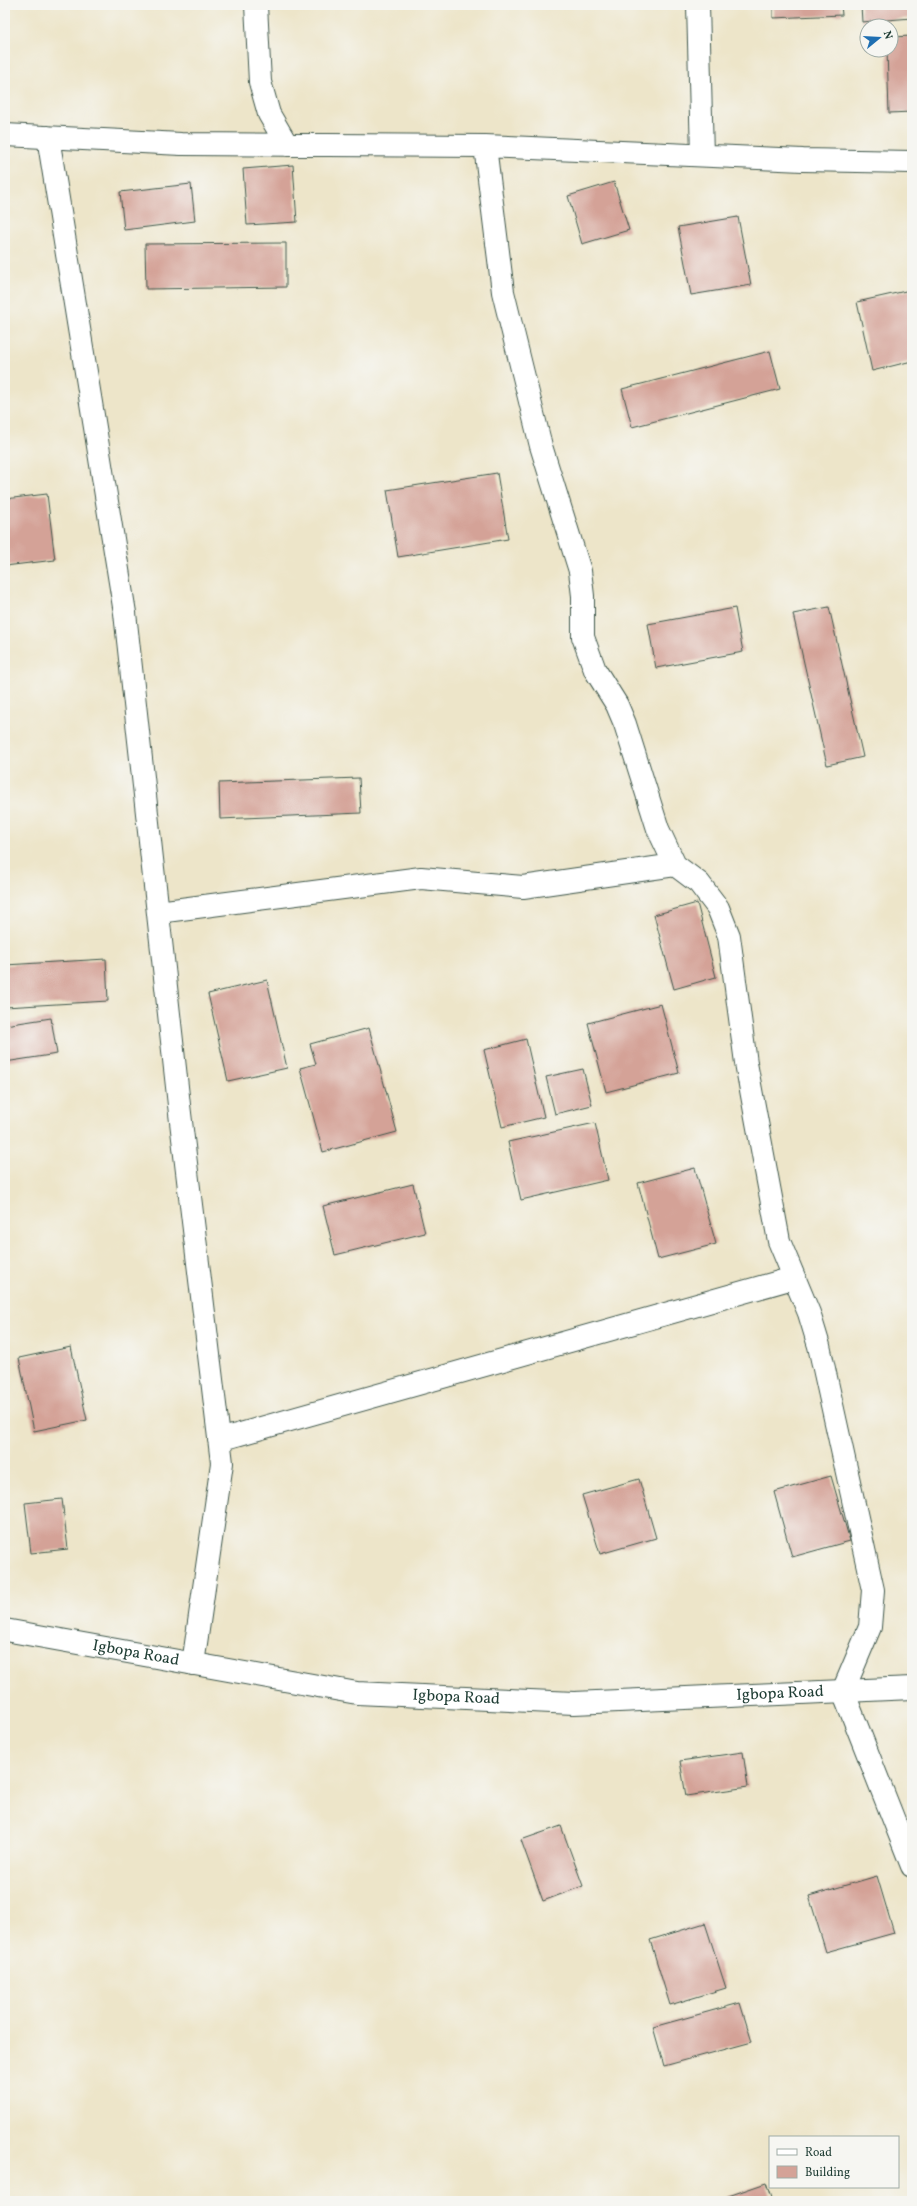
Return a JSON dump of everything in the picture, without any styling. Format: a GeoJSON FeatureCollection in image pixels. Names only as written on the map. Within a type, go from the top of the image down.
{"type":"FeatureCollection","features":[{"type":"Feature","properties":{"kind":"street"},"geometry":{"type":"LineString","coordinates":[[256,5],[260,82],[270,114],[287,144]]}},
{"type":"Feature","properties":{"kind":"street"},"geometry":{"type":"LineString","coordinates":[[698,5],[702,155]]}},
{"type":"Feature","properties":{"kind":"street"},"geometry":{"type":"LineString","coordinates":[[5,136],[181,144],[486,146],[912,162]]}},
{"type":"Feature","properties":{"kind":"street"},"geometry":{"type":"LineString","coordinates":[[48,137],[125,613],[222,1463],[193,1664]]}},
{"type":"Feature","properties":{"kind":"street"},"geometry":{"type":"LineString","coordinates":[[486,146],[503,292],[542,446],[580,571],[583,596],[583,637],[595,670],[617,705],[658,830],[675,865],[698,883],[718,908],[729,936],[746,1063],[779,1241],[793,1278],[809,1313],[819,1346],[873,1590],[870,1627],[844,1691],[912,1866]]}},
{"type":"Feature","properties":{"kind":"street"},"geometry":{"type":"LineString","coordinates":[[158,912],[421,878],[523,886],[675,865]]}},
{"type":"Feature","properties":{"kind":"street"},"geometry":{"type":"LineString","coordinates":[[219,1440],[793,1278]]}},
{"type":"Feature","properties":{"kind":"street","name":"Igbopa Road"},"geometry":{"type":"LineString","coordinates":[[5,1630],[357,1693],[574,1704],[912,1688]]}},
{"type":"Feature","properties":{"kind":"building"},"geometry":{"type":"Polygon","coordinates":[[[773,5],[841,5],[842,15],[773,18],[773,5]]]}},
{"type":"Feature","properties":{"kind":"building"},"geometry":{"type":"Polygon","coordinates":[[[861,5],[912,5],[912,18],[862,18],[861,5]]]}},
{"type":"Feature","properties":{"kind":"building"},"geometry":{"type":"Polygon","coordinates":[[[912,36],[912,112],[889,113],[887,58],[899,58],[899,37],[912,36]]]}},
{"type":"Feature","properties":{"kind":"building"},"geometry":{"type":"Polygon","coordinates":[[[293,165],[297,222],[247,225],[243,169],[293,165]]]}},
{"type":"Feature","properties":{"kind":"building"},"geometry":{"type":"Polygon","coordinates":[[[614,182],[629,230],[582,244],[568,196],[614,182]]]}},
{"type":"Feature","properties":{"kind":"building"},"geometry":{"type":"Polygon","coordinates":[[[191,184],[195,221],[124,230],[120,192],[191,184]]]}},
{"type":"Feature","properties":{"kind":"building"},"geometry":{"type":"Polygon","coordinates":[[[738,217],[751,285],[691,295],[678,227],[738,217]]]}},
{"type":"Feature","properties":{"kind":"building"},"geometry":{"type":"Polygon","coordinates":[[[286,243],[286,287],[146,289],[145,244],[286,243]]]}},
{"type":"Feature","properties":{"kind":"building"},"geometry":{"type":"Polygon","coordinates":[[[910,290],[912,299],[912,361],[872,371],[857,302],[910,290]]]}},
{"type":"Feature","properties":{"kind":"building"},"geometry":{"type":"Polygon","coordinates":[[[770,351],[780,389],[632,427],[622,389],[770,351]]]}},
{"type":"Feature","properties":{"kind":"building"},"geometry":{"type":"Polygon","coordinates":[[[497,473],[508,539],[398,557],[387,490],[497,473]]]}},
{"type":"Feature","properties":{"kind":"building"},"geometry":{"type":"Polygon","coordinates":[[[47,494],[55,560],[5,566],[5,499],[47,494]]]}},
{"type":"Feature","properties":{"kind":"building"},"geometry":{"type":"Polygon","coordinates":[[[829,607],[863,757],[827,765],[793,614],[829,607]]]}},
{"type":"Feature","properties":{"kind":"building"},"geometry":{"type":"Polygon","coordinates":[[[735,608],[743,652],[656,668],[648,624],[735,608]]]}},
{"type":"Feature","properties":{"kind":"building"},"geometry":{"type":"Polygon","coordinates":[[[359,778],[361,813],[220,819],[219,783],[359,778]]]}},
{"type":"Feature","properties":{"kind":"building"},"geometry":{"type":"Polygon","coordinates":[[[697,903],[716,977],[674,989],[654,915],[697,903]]]}},
{"type":"Feature","properties":{"kind":"building"},"geometry":{"type":"Polygon","coordinates":[[[106,959],[108,1001],[5,1007],[5,965],[106,959]]]}},
{"type":"Feature","properties":{"kind":"building"},"geometry":{"type":"Polygon","coordinates":[[[267,980],[287,1068],[228,1081],[208,994],[267,980]]]}},
{"type":"Feature","properties":{"kind":"building"},"geometry":{"type":"Polygon","coordinates":[[[661,1004],[679,1073],[606,1092],[588,1023],[661,1004]]]}},
{"type":"Feature","properties":{"kind":"building"},"geometry":{"type":"Polygon","coordinates":[[[51,1018],[57,1054],[5,1062],[5,1025],[51,1018]]]}},
{"type":"Feature","properties":{"kind":"building"},"geometry":{"type":"Polygon","coordinates":[[[369,1028],[397,1132],[323,1152],[300,1068],[316,1064],[310,1044],[369,1028]]]}},
{"type":"Feature","properties":{"kind":"building"},"geometry":{"type":"Polygon","coordinates":[[[526,1039],[544,1117],[502,1127],[484,1050],[526,1039]]]}},
{"type":"Feature","properties":{"kind":"building"},"geometry":{"type":"Polygon","coordinates":[[[583,1069],[592,1105],[555,1114],[546,1077],[583,1069]]]}},
{"type":"Feature","properties":{"kind":"building"},"geometry":{"type":"Polygon","coordinates":[[[595,1123],[608,1180],[521,1200],[508,1142],[595,1123]]]}},
{"type":"Feature","properties":{"kind":"building"},"geometry":{"type":"Polygon","coordinates":[[[695,1168],[716,1244],[658,1259],[638,1183],[695,1168]]]}},
{"type":"Feature","properties":{"kind":"building"},"geometry":{"type":"Polygon","coordinates":[[[413,1184],[425,1233],[335,1255],[323,1206],[413,1184]]]}},
{"type":"Feature","properties":{"kind":"building"},"geometry":{"type":"Polygon","coordinates":[[[71,1347],[87,1420],[34,1431],[19,1358],[71,1347]]]}},
{"type":"Feature","properties":{"kind":"building"},"geometry":{"type":"Polygon","coordinates":[[[831,1476],[850,1541],[792,1557],[774,1492],[831,1476]]]}},
{"type":"Feature","properties":{"kind":"building"},"geometry":{"type":"Polygon","coordinates":[[[639,1479],[656,1538],[600,1554],[582,1495],[639,1479]]]}},
{"type":"Feature","properties":{"kind":"building"},"geometry":{"type":"Polygon","coordinates":[[[62,1499],[68,1549],[31,1553],[25,1503],[62,1499]]]}},
{"type":"Feature","properties":{"kind":"building"},"geometry":{"type":"Polygon","coordinates":[[[743,1752],[748,1787],[686,1796],[680,1761],[743,1752]]]}},
{"type":"Feature","properties":{"kind":"building"},"geometry":{"type":"Polygon","coordinates":[[[561,1826],[583,1886],[543,1901],[521,1840],[561,1826]]]}},
{"type":"Feature","properties":{"kind":"building"},"geometry":{"type":"Polygon","coordinates":[[[877,1876],[894,1933],[826,1952],[809,1896],[877,1876]]]}},
{"type":"Feature","properties":{"kind":"building"},"geometry":{"type":"Polygon","coordinates":[[[705,1923],[726,1988],[670,2005],[650,1940],[705,1923]]]}},
{"type":"Feature","properties":{"kind":"building"},"geometry":{"type":"Polygon","coordinates":[[[740,2003],[752,2042],[664,2066],[653,2027],[740,2003]]]}},
{"type":"Feature","properties":{"kind":"building"},"geometry":{"type":"Polygon","coordinates":[[[766,2183],[772,2201],[714,2201],[766,2183]]]}}]}
